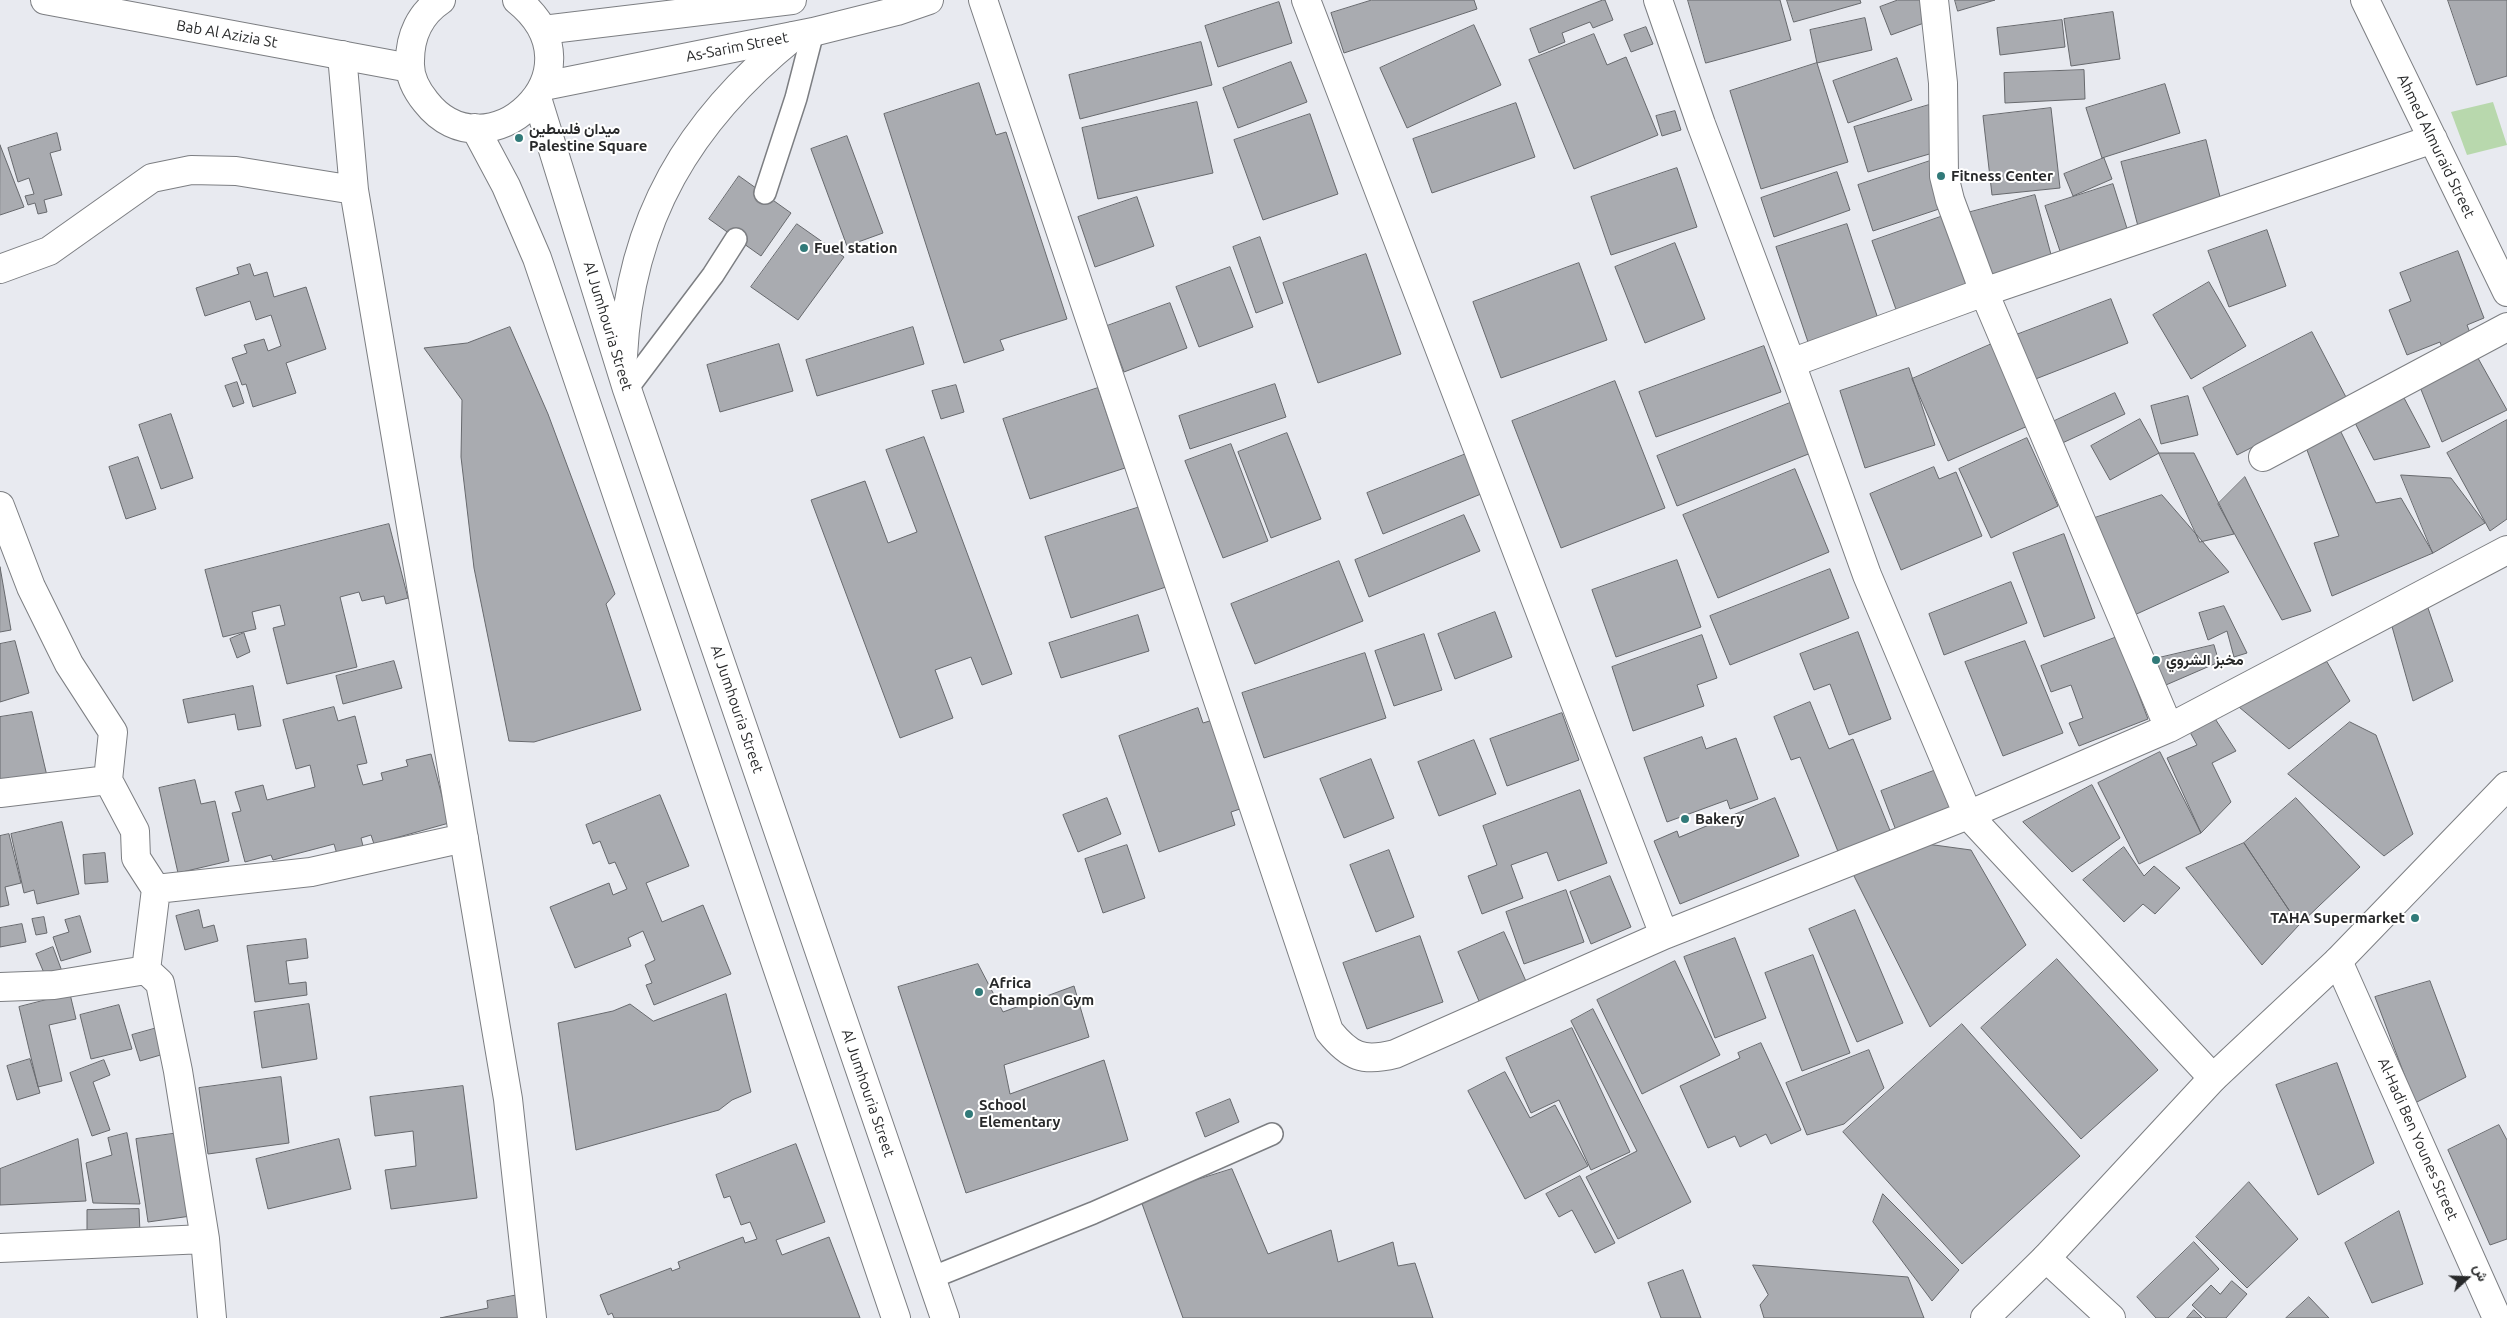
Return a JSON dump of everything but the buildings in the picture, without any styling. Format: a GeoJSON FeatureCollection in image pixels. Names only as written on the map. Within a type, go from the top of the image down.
{"type":"FeatureCollection","features":[{"type":"Feature","properties":{"kind":"street","name":"Bab Al Azizia St"},"geometry":{"type":"LineString","coordinates":[[46,0],[410,68]]}},
{"type":"Feature","properties":{"kind":"street"},"geometry":{"type":"LineString","coordinates":[[442,0],[418,12],[410,46],[410,68],[417,91],[432,110],[452,123],[475,128],[500,126],[521,115],[540,92],[548,68],[548,49],[543,30],[531,12],[517,0]]}},
{"type":"Feature","properties":{"kind":"street"},"geometry":{"type":"LineString","coordinates":[[543,30],[792,0]]}},
{"type":"Feature","properties":{"kind":"street","name":"As-Sarim Street"},"geometry":{"type":"LineString","coordinates":[[540,92],[803,34],[897,11],[929,0]]}},
{"type":"Feature","properties":{"kind":"street"},"geometry":{"type":"LineString","coordinates":[[983,0],[1329,1032],[1341,1046],[1357,1056],[1376,1058],[1395,1054],[1664,935],[1968,815],[2169,728],[2507,550]]}},
{"type":"Feature","properties":{"kind":"street"},"geometry":{"type":"LineString","coordinates":[[1306,0],[1664,935]]}},
{"type":"Feature","properties":{"kind":"street"},"geometry":{"type":"LineString","coordinates":[[1658,0],[1701,124],[1791,363],[1867,575],[1968,815],[2213,1078]]}},
{"type":"Feature","properties":{"kind":"street"},"geometry":{"type":"LineString","coordinates":[[1934,0],[1943,83],[1944,176],[1950,200],[1984,292],[2169,728]]}},
{"type":"Feature","properties":{"kind":"street","name":"Ahmed Almuraid Street"},"geometry":{"type":"LineString","coordinates":[[2365,0],[2507,292]]}},
{"type":"Feature","properties":{"kind":"street"},"geometry":{"type":"LineString","coordinates":[[624,381],[624,329],[631,286],[643,244],[658,203],[678,165],[707,121],[729,94],[760,63],[803,34]]}},
{"type":"Feature","properties":{"kind":"street"},"geometry":{"type":"LineString","coordinates":[[342,55],[354,190],[508,1099],[532,1318]]}},
{"type":"Feature","properties":{"kind":"street","name":"Al Jumhouria Street"},"geometry":{"type":"LineString","coordinates":[[540,92],[624,381],[945,1318]]}},
{"type":"Feature","properties":{"kind":"street"},"geometry":{"type":"LineString","coordinates":[[475,128],[506,186],[538,258],[896,1318]]}},
{"type":"Feature","properties":{"kind":"street"},"geometry":{"type":"LineString","coordinates":[[1791,363],[1984,292],[2433,139]]}},
{"type":"Feature","properties":{"kind":"street"},"geometry":{"type":"LineString","coordinates":[[0,269],[48,251],[152,178],[191,170],[236,171],[354,190]]}},
{"type":"Feature","properties":{"kind":"street"},"geometry":{"type":"LineString","coordinates":[[2263,457],[2507,327]]}},
{"type":"Feature","properties":{"kind":"street"},"geometry":{"type":"LineString","coordinates":[[0,506],[31,587],[69,664],[113,732],[108,780],[135,831],[136,858],[156,888],[146,970]]}},
{"type":"Feature","properties":{"kind":"street"},"geometry":{"type":"LineString","coordinates":[[0,793],[108,780]]}},
{"type":"Feature","properties":{"kind":"street"},"geometry":{"type":"LineString","coordinates":[[1985,1318],[2046,1258],[2213,1078],[2338,961],[2507,786]]}},
{"type":"Feature","properties":{"kind":"street"},"geometry":{"type":"LineString","coordinates":[[156,888],[311,872],[464,838]]}},
{"type":"Feature","properties":{"kind":"street","name":"Al-Hadi Ben Younes Street"},"geometry":{"type":"LineString","coordinates":[[2338,961],[2497,1318]]}},
{"type":"Feature","properties":{"kind":"street"},"geometry":{"type":"LineString","coordinates":[[0,987],[54,986],[146,970]]}},
{"type":"Feature","properties":{"kind":"street"},"geometry":{"type":"LineString","coordinates":[[146,970],[160,983],[178,1071],[205,1239],[212,1318]]}},
{"type":"Feature","properties":{"kind":"street"},"geometry":{"type":"LineString","coordinates":[[0,1248],[205,1239]]}},
{"type":"Feature","properties":{"kind":"street"},"geometry":{"type":"LineString","coordinates":[[2046,1258],[2111,1318]]}},
{"type":"Feature","properties":{"kind":"lane"},"geometry":{"type":"LineString","coordinates":[[765,193],[796,98],[803,34]]}},
{"type":"Feature","properties":{"kind":"lane"},"geometry":{"type":"LineString","coordinates":[[624,381],[713,275],[736,239]]}},
{"type":"Feature","properties":{"kind":"lane"},"geometry":{"type":"LineString","coordinates":[[931,1278],[1093,1213],[1272,1134]]}},
{"type":"Feature","properties":{"kind":"green space"},"geometry":{"type":"Polygon","coordinates":[[[2493,102],[2507,145],[2467,155],[2451,112],[2493,102]]]}},
{"type":"Feature","properties":{"kind":"place","name":"ميدان فلسطين Palestine Square"},"geometry":{"type":"Point","coordinates":[519,138]}},
{"type":"Feature","properties":{"kind":"place","name":"Fitness Center"},"geometry":{"type":"Point","coordinates":[1941,176]}},
{"type":"Feature","properties":{"kind":"place","name":"Fuel station"},"geometry":{"type":"Point","coordinates":[804,248]}},
{"type":"Feature","properties":{"kind":"place","name":"مخبز الشروي"},"geometry":{"type":"Point","coordinates":[2156,660]}},
{"type":"Feature","properties":{"kind":"place","name":"Bakery"},"geometry":{"type":"Point","coordinates":[1685,819]}},
{"type":"Feature","properties":{"kind":"place","name":"TAHA Supermarket"},"geometry":{"type":"Point","coordinates":[2415,918]}},
{"type":"Feature","properties":{"kind":"place","name":"Africa Champion Gym"},"geometry":{"type":"Point","coordinates":[979,992]}},
{"type":"Feature","properties":{"kind":"place","name":"School Elementary"},"geometry":{"type":"Point","coordinates":[969,1114]}}]}
